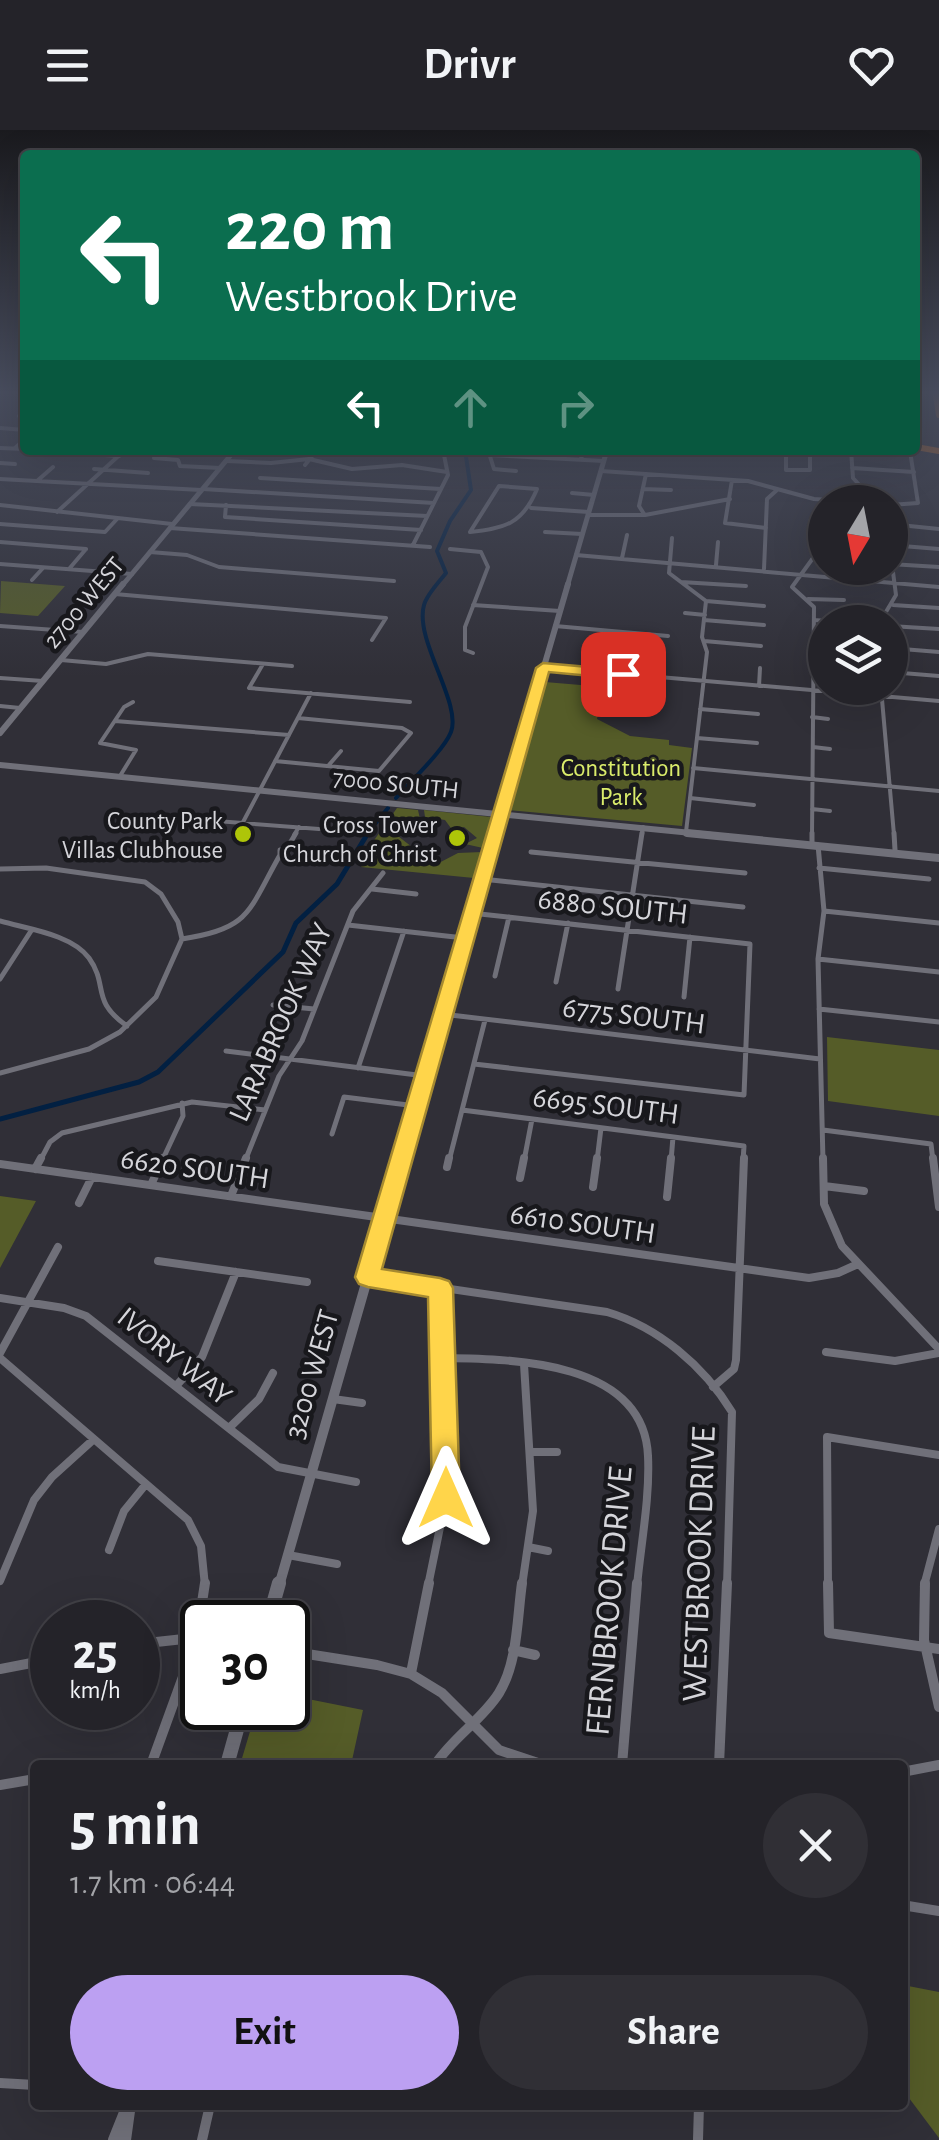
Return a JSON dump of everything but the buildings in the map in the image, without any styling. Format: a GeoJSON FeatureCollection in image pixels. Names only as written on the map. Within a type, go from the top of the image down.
{"type":"FeatureCollection","features":[{"type":"Feature","properties":{"kind":"main road","name":"3200 WEST"},"geometry":{"type":"LineString","coordinates":[[274,1600],[596,489]]}},
{"type":"Feature","properties":{"kind":"main road","name":"2700 WEST"},"geometry":{"type":"LineString","coordinates":[[0,733],[202,490]]}},
{"type":"Feature","properties":{"kind":"main road","name":"7000 SOUTH"},"geometry":{"type":"LineString","coordinates":[[0,764],[939,856]]}},
{"type":"Feature","properties":{"kind":"main road","name":"7000 SOUTH"},"geometry":{"type":"LineString","coordinates":[[848,848],[939,856]]}},
{"type":"Feature","properties":{"kind":"main road"},"geometry":{"type":"LineString","coordinates":[[115,2140],[127,2110]]}},
{"type":"Feature","properties":{"kind":"main road"},"geometry":{"type":"LineString","coordinates":[[124,2140],[128,2110]]}},
{"type":"Feature","properties":{"kind":"street"},"geometry":{"type":"LineString","coordinates":[[56,512],[80,489]]}},
{"type":"Feature","properties":{"kind":"street"},"geometry":{"type":"LineString","coordinates":[[183,489],[434,502]]}},
{"type":"Feature","properties":{"kind":"street"},"geometry":{"type":"LineString","coordinates":[[315,496],[318,489]]}},
{"type":"Feature","properties":{"kind":"street"},"geometry":{"type":"LineString","coordinates":[[413,546],[441,489]]}},
{"type":"Feature","properties":{"kind":"street"},"geometry":{"type":"LineString","coordinates":[[498,489],[470,532],[511,528],[531,508],[535,489]]}},
{"type":"Feature","properties":{"kind":"street"},"geometry":{"type":"LineString","coordinates":[[645,515],[639,506],[643,489],[672,490]]}},
{"type":"Feature","properties":{"kind":"street"},"geometry":{"type":"LineString","coordinates":[[731,489],[726,524],[766,528]]}},
{"type":"Feature","properties":{"kind":"street"},"geometry":{"type":"LineString","coordinates":[[764,569],[768,497],[779,489],[808,497]]}},
{"type":"Feature","properties":{"kind":"street"},"geometry":{"type":"LineString","coordinates":[[572,494],[594,495]]}},
{"type":"Feature","properties":{"kind":"street"},"geometry":{"type":"LineString","coordinates":[[342,510],[351,497]]}},
{"type":"Feature","properties":{"kind":"street"},"geometry":{"type":"LineString","coordinates":[[531,508],[645,515],[730,499]]}},
{"type":"Feature","properties":{"kind":"street"},"geometry":{"type":"LineString","coordinates":[[190,504],[428,516]]}},
{"type":"Feature","properties":{"kind":"street"},"geometry":{"type":"LineString","coordinates":[[0,505],[250,534],[430,547]]}},
{"type":"Feature","properties":{"kind":"street"},"geometry":{"type":"LineString","coordinates":[[226,506],[223,516],[420,530]]}},
{"type":"Feature","properties":{"kind":"street"},"geometry":{"type":"LineString","coordinates":[[658,512],[670,520]]}},
{"type":"Feature","properties":{"kind":"street"},"geometry":{"type":"LineString","coordinates":[[0,524],[105,532],[117,519]]}},
{"type":"Feature","properties":{"kind":"street"},"geometry":{"type":"LineString","coordinates":[[250,534],[260,519]]}},
{"type":"Feature","properties":{"kind":"street"},"geometry":{"type":"LineString","coordinates":[[908,526],[938,528]]}},
{"type":"Feature","properties":{"kind":"street"},"geometry":{"type":"LineString","coordinates":[[545,532],[582,534]]}},
{"type":"Feature","properties":{"kind":"street"},"geometry":{"type":"LineString","coordinates":[[622,558],[627,535]]}},
{"type":"Feature","properties":{"kind":"street"},"geometry":{"type":"LineString","coordinates":[[672,538],[669,573],[706,602],[764,606]]}},
{"type":"Feature","properties":{"kind":"street"},"geometry":{"type":"LineString","coordinates":[[0,542],[86,549],[69,569]]}},
{"type":"Feature","properties":{"kind":"street"},"geometry":{"type":"LineString","coordinates":[[716,565],[718,542]]}},
{"type":"Feature","properties":{"kind":"street"},"geometry":{"type":"LineString","coordinates":[[450,548],[479,551],[488,568],[462,639],[465,650],[473,654]]}},
{"type":"Feature","properties":{"kind":"street"},"geometry":{"type":"LineString","coordinates":[[908,548],[939,549]]}},
{"type":"Feature","properties":{"kind":"street"},"geometry":{"type":"LineString","coordinates":[[150,552],[192,556],[225,568],[394,581]]}},
{"type":"Feature","properties":{"kind":"street"},"geometry":{"type":"LineString","coordinates":[[576,555],[808,575]]}},
{"type":"Feature","properties":{"kind":"street"},"geometry":{"type":"LineString","coordinates":[[0,564],[132,574]]}},
{"type":"Feature","properties":{"kind":"street"},"geometry":{"type":"LineString","coordinates":[[808,565],[792,587],[812,605]]}},
{"type":"Feature","properties":{"kind":"street"},"geometry":{"type":"LineString","coordinates":[[908,565],[939,567]]}},
{"type":"Feature","properties":{"kind":"street"},"geometry":{"type":"LineString","coordinates":[[32,580],[44,567]]}},
{"type":"Feature","properties":{"kind":"street"},"geometry":{"type":"LineString","coordinates":[[82,576],[87,570]]}},
{"type":"Feature","properties":{"kind":"street"},"geometry":{"type":"LineString","coordinates":[[680,582],[746,586]]}},
{"type":"Feature","properties":{"kind":"street"},"geometry":{"type":"LineString","coordinates":[[892,605],[896,596],[894,585]]}},
{"type":"Feature","properties":{"kind":"street"},"geometry":{"type":"LineString","coordinates":[[908,585],[939,587]]}},
{"type":"Feature","properties":{"kind":"street"},"geometry":{"type":"LineString","coordinates":[[115,594],[386,618],[372,640]]}},
{"type":"Feature","properties":{"kind":"street"},"geometry":{"type":"LineString","coordinates":[[807,599],[844,600]]}},
{"type":"Feature","properties":{"kind":"street"},"geometry":{"type":"LineString","coordinates":[[686,832],[707,652],[703,641],[706,602]]}},
{"type":"Feature","properties":{"kind":"street"},"geometry":{"type":"LineString","coordinates":[[473,604],[560,611]]}},
{"type":"Feature","properties":{"kind":"street"},"geometry":{"type":"LineString","coordinates":[[908,606],[939,608]]}},
{"type":"Feature","properties":{"kind":"street"},"geometry":{"type":"LineString","coordinates":[[685,613],[764,625]]}},
{"type":"Feature","properties":{"kind":"street"},"geometry":{"type":"LineString","coordinates":[[0,626],[84,632]]}},
{"type":"Feature","properties":{"kind":"street"},"geometry":{"type":"LineString","coordinates":[[555,626],[668,636]]}},
{"type":"Feature","properties":{"kind":"street"},"geometry":{"type":"LineString","coordinates":[[908,627],[939,629]]}},
{"type":"Feature","properties":{"kind":"street"},"geometry":{"type":"LineString","coordinates":[[703,641],[761,646]]}},
{"type":"Feature","properties":{"kind":"street"},"geometry":{"type":"LineString","coordinates":[[908,649],[939,652]]}},
{"type":"Feature","properties":{"kind":"street"},"geometry":{"type":"LineString","coordinates":[[60,660],[106,664],[148,654],[292,666]]}},
{"type":"Feature","properties":{"kind":"street"},"geometry":{"type":"LineString","coordinates":[[597,672],[601,654]]}},
{"type":"Feature","properties":{"kind":"street"},"geometry":{"type":"LineString","coordinates":[[649,676],[652,658]]}},
{"type":"Feature","properties":{"kind":"street"},"geometry":{"type":"LineString","coordinates":[[263,664],[248,688],[410,702]]}},
{"type":"Feature","properties":{"kind":"street"},"geometry":{"type":"LineString","coordinates":[[543,668],[808,690]]}},
{"type":"Feature","properties":{"kind":"street"},"geometry":{"type":"LineString","coordinates":[[759,686],[760,668]]}},
{"type":"Feature","properties":{"kind":"street"},"geometry":{"type":"LineString","coordinates":[[908,673],[939,676]]}},
{"type":"Feature","properties":{"kind":"street"},"geometry":{"type":"LineString","coordinates":[[0,678],[43,681]]}},
{"type":"Feature","properties":{"kind":"street"},"geometry":{"type":"LineString","coordinates":[[242,824],[311,693]]}},
{"type":"Feature","properties":{"kind":"street"},"geometry":{"type":"LineString","coordinates":[[908,698],[939,701]]}},
{"type":"Feature","properties":{"kind":"street"},"geometry":{"type":"LineString","coordinates":[[120,776],[136,750],[100,744],[115,720],[133,702]]}},
{"type":"Feature","properties":{"kind":"street"},"geometry":{"type":"LineString","coordinates":[[814,705],[811,779],[824,912],[818,959],[828,1222],[842,1246],[939,1351]]}},
{"type":"Feature","properties":{"kind":"street"},"geometry":{"type":"LineString","coordinates":[[883,705],[895,850]]}},
{"type":"Feature","properties":{"kind":"street"},"geometry":{"type":"LineString","coordinates":[[0,706],[20,708]]}},
{"type":"Feature","properties":{"kind":"street"},"geometry":{"type":"LineString","coordinates":[[700,709],[758,714]]}},
{"type":"Feature","properties":{"kind":"street"},"geometry":{"type":"LineString","coordinates":[[812,717],[828,719]]}},
{"type":"Feature","properties":{"kind":"street"},"geometry":{"type":"LineString","coordinates":[[275,762],[379,770],[411,732],[298,718]]}},
{"type":"Feature","properties":{"kind":"street"},"geometry":{"type":"LineString","coordinates":[[115,720],[289,735]]}},
{"type":"Feature","properties":{"kind":"street"},"geometry":{"type":"LineString","coordinates":[[697,738],[757,743]]}},
{"type":"Feature","properties":{"kind":"street"},"geometry":{"type":"LineString","coordinates":[[813,747],[830,749]]}},
{"type":"Feature","properties":{"kind":"street"},"geometry":{"type":"LineString","coordinates":[[328,766],[341,751]]}},
{"type":"Feature","properties":{"kind":"street"},"geometry":{"type":"LineString","coordinates":[[693,768],[939,791]]}},
{"type":"Feature","properties":{"kind":"street"},"geometry":{"type":"LineString","coordinates":[[690,798],[754,804]]}},
{"type":"Feature","properties":{"kind":"street"},"geometry":{"type":"LineString","coordinates":[[812,809],[830,811]]}},
{"type":"Feature","properties":{"kind":"street"},"geometry":{"type":"LineString","coordinates":[[190,819],[319,829]]}},
{"type":"Feature","properties":{"kind":"street"},"geometry":{"type":"LineString","coordinates":[[182,938],[218,934],[241,922],[300,827]]}},
{"type":"Feature","properties":{"kind":"street"},"geometry":{"type":"LineString","coordinates":[[618,990],[642,828]]}},
{"type":"Feature","properties":{"kind":"street"},"geometry":{"type":"LineString","coordinates":[[530,852],[745,873]]}},
{"type":"Feature","properties":{"kind":"street"},"geometry":{"type":"LineString","coordinates":[[0,868],[35,868],[146,882],[161,894],[178,922],[182,938],[156,996],[126,1026],[89,1049],[0,1074]]}},
{"type":"Feature","properties":{"kind":"street"},"geometry":{"type":"LineString","coordinates":[[819,868],[930,879]]}},
{"type":"Feature","properties":{"kind":"street","name":"LARABROOK WAY"},"geometry":{"type":"LineString","coordinates":[[231,1196],[348,925],[382,874]]}},
{"type":"Feature","properties":{"kind":"street"},"geometry":{"type":"LineString","coordinates":[[481,879],[743,907]]}},
{"type":"Feature","properties":{"kind":"street"},"geometry":{"type":"LineString","coordinates":[[371,889],[416,894]]}},
{"type":"Feature","properties":{"kind":"street"},"geometry":{"type":"LineString","coordinates":[[824,912],[939,923]]}},
{"type":"Feature","properties":{"kind":"street","name":"6880 SOUTH"},"geometry":{"type":"LineString","coordinates":[[471,913],[750,944],[748,1051]]}},
{"type":"Feature","properties":{"kind":"street"},"geometry":{"type":"LineString","coordinates":[[494,976],[509,917]]}},
{"type":"Feature","properties":{"kind":"street"},"geometry":{"type":"LineString","coordinates":[[0,921],[82,950],[91,964],[100,1004],[126,1026]]}},
{"type":"Feature","properties":{"kind":"street"},"geometry":{"type":"LineString","coordinates":[[556,982],[568,923]]}},
{"type":"Feature","properties":{"kind":"street"},"geometry":{"type":"LineString","coordinates":[[348,925],[464,938]]}},
{"type":"Feature","properties":{"kind":"street"},"geometry":{"type":"LineString","coordinates":[[0,978],[31,931]]}},
{"type":"Feature","properties":{"kind":"street"},"geometry":{"type":"LineString","coordinates":[[358,1068],[404,931]]}},
{"type":"Feature","properties":{"kind":"street"},"geometry":{"type":"LineString","coordinates":[[684,997],[690,937]]}},
{"type":"Feature","properties":{"kind":"street"},"geometry":{"type":"LineString","coordinates":[[818,959],[939,972]]}},
{"type":"Feature","properties":{"kind":"street"},"geometry":{"type":"LineString","coordinates":[[273,1004],[314,1009]]}},
{"type":"Feature","properties":{"kind":"street"},"geometry":{"type":"LineString","coordinates":[[819,1009],[939,1022]]}},
{"type":"Feature","properties":{"kind":"street","name":"6775 SOUTH"},"geometry":{"type":"LineString","coordinates":[[442,1014],[820,1059]]}},
{"type":"Feature","properties":{"kind":"street"},"geometry":{"type":"LineString","coordinates":[[448,1167],[485,1020]]}},
{"type":"Feature","properties":{"kind":"street"},"geometry":{"type":"LineString","coordinates":[[474,1064],[744,1095],[748,1051]]}},
{"type":"Feature","properties":{"kind":"street"},"geometry":{"type":"LineString","coordinates":[[226,1052],[425,1076]]}},
{"type":"Feature","properties":{"kind":"street"},"geometry":{"type":"LineString","coordinates":[[332,1134],[344,1097],[416,1106]]}},
{"type":"Feature","properties":{"kind":"street"},"geometry":{"type":"LineString","coordinates":[[35,1169],[52,1140],[62,1134],[182,1103],[265,1110]]}},
{"type":"Feature","properties":{"kind":"street"},"geometry":{"type":"LineString","coordinates":[[151,1185],[183,1116],[182,1103]]}},
{"type":"Feature","properties":{"kind":"street","name":"6695 SOUTH"},"geometry":{"type":"LineString","coordinates":[[462,1110],[744,1146]]}},
{"type":"Feature","properties":{"kind":"street"},"geometry":{"type":"LineString","coordinates":[[520,1178],[532,1118]]}},
{"type":"Feature","properties":{"kind":"street"},"geometry":{"type":"LineString","coordinates":[[593,1187],[602,1128]]}},
{"type":"Feature","properties":{"kind":"street"},"geometry":{"type":"LineString","coordinates":[[822,1130],[931,1144],[939,1207]]}},
{"type":"Feature","properties":{"kind":"street"},"geometry":{"type":"LineString","coordinates":[[667,1197],[673,1137]]}},
{"type":"Feature","properties":{"kind":"street"},"geometry":{"type":"LineString","coordinates":[[713,1388],[734,1369],[736,1360],[744,1146]]}},
{"type":"Feature","properties":{"kind":"street","name":"6620 SOUTH"},"geometry":{"type":"LineString","coordinates":[[0,1164],[384,1218]]}},
{"type":"Feature","properties":{"kind":"street"},"geometry":{"type":"LineString","coordinates":[[79,1204],[92,1177]]}},
{"type":"Feature","properties":{"kind":"street"},"geometry":{"type":"LineString","coordinates":[[824,1186],[864,1191]]}},
{"type":"Feature","properties":{"kind":"street","name":"6610 SOUTH"},"geometry":{"type":"LineString","coordinates":[[384,1218],[777,1273],[825,1277],[858,1264]]}},
{"type":"Feature","properties":{"kind":"street"},"geometry":{"type":"LineString","coordinates":[[58,1247],[0,1356],[188,1520],[205,1550],[204,1600]]}},
{"type":"Feature","properties":{"kind":"street"},"geometry":{"type":"LineString","coordinates":[[158,1261],[307,1282]]}},
{"type":"Feature","properties":{"kind":"street"},"geometry":{"type":"LineString","coordinates":[[176,1386],[207,1348],[236,1272]]}},
{"type":"Feature","properties":{"kind":"street","name":"WESTBROOK DRIVE"},"geometry":{"type":"LineString","coordinates":[[368,1277],[628,1317],[668,1340],[732,1412],[718,1760]]}},
{"type":"Feature","properties":{"kind":"street"},"geometry":{"type":"LineString","coordinates":[[411,1674],[446,1498],[440,1288]]}},
{"type":"Feature","properties":{"kind":"street","name":"IVORY WAY"},"geometry":{"type":"LineString","coordinates":[[0,1298],[86,1316],[278,1467],[356,1482]]}},
{"type":"Feature","properties":{"kind":"street"},"geometry":{"type":"LineString","coordinates":[[826,1352],[895,1361],[939,1351]]}},
{"type":"Feature","properties":{"kind":"street","name":"FERNBROOK DRIVE"},"geometry":{"type":"LineString","coordinates":[[442,1358],[577,1372],[604,1383],[628,1403],[644,1428],[648,1456],[622,1760]]}},
{"type":"Feature","properties":{"kind":"street"},"geometry":{"type":"LineString","coordinates":[[438,1760],[498,1695],[513,1650],[533,1511],[524,1364]]}},
{"type":"Feature","properties":{"kind":"street"},"geometry":{"type":"LineString","coordinates":[[229,1428],[259,1399],[273,1373]]}},
{"type":"Feature","properties":{"kind":"street"},"geometry":{"type":"LineString","coordinates":[[332,1398],[362,1403]]}},
{"type":"Feature","properties":{"kind":"street"},"geometry":{"type":"LineString","coordinates":[[939,1455],[827,1438],[830,1632],[876,1643],[939,1648]]}},
{"type":"Feature","properties":{"kind":"street"},"geometry":{"type":"LineString","coordinates":[[0,1581],[34,1500],[52,1477],[94,1439]]}},
{"type":"Feature","properties":{"kind":"street"},"geometry":{"type":"LineString","coordinates":[[530,1452],[557,1452]]}},
{"type":"Feature","properties":{"kind":"street"},"geometry":{"type":"LineString","coordinates":[[109,1550],[124,1510],[146,1484]]}},
{"type":"Feature","properties":{"kind":"street"},"geometry":{"type":"LineString","coordinates":[[939,1529],[921,1593],[924,1647],[939,1708]]}},
{"type":"Feature","properties":{"kind":"street"},"geometry":{"type":"LineString","coordinates":[[528,1547],[548,1551]]}},
{"type":"Feature","properties":{"kind":"street"},"geometry":{"type":"LineString","coordinates":[[287,1555],[337,1564]]}},
{"type":"Feature","properties":{"kind":"street"},"geometry":{"type":"LineString","coordinates":[[513,1650],[535,1655]]}},
{"type":"Feature","properties":{"kind":"street"},"geometry":{"type":"LineString","coordinates":[[310,1655],[411,1674],[430,1684],[468,1726],[500,1752],[527,1760]]}},
{"type":"Feature","properties":{"kind":"street"},"geometry":{"type":"LineString","coordinates":[[0,1669],[30,1663]]}},
{"type":"Feature","properties":{"kind":"street"},"geometry":{"type":"LineString","coordinates":[[153,1760],[180,1689]]}},
{"type":"Feature","properties":{"kind":"street"},"geometry":{"type":"LineString","coordinates":[[227,1760],[236,1730]]}},
{"type":"Feature","properties":{"kind":"street"},"geometry":{"type":"LineString","coordinates":[[908,1771],[939,1765]]}},
{"type":"Feature","properties":{"kind":"street"},"geometry":{"type":"LineString","coordinates":[[0,1785],[30,1780]]}},
{"type":"Feature","properties":{"kind":"street"},"geometry":{"type":"LineString","coordinates":[[908,1905],[939,1912]]}},
{"type":"Feature","properties":{"kind":"street"},"geometry":{"type":"LineString","coordinates":[[0,2083],[30,2085]]}},
{"type":"Feature","properties":{"kind":"street"},"geometry":{"type":"LineString","coordinates":[[202,2140],[209,2110]]}},
{"type":"Feature","properties":{"kind":"street"},"geometry":{"type":"LineString","coordinates":[[698,2140],[699,2110]]}},
{"type":"Feature","properties":{"kind":"green space"},"geometry":{"type":"Polygon","coordinates":[[[1,581],[65,586],[38,616],[0,613],[1,581]]]}},
{"type":"Feature","properties":{"kind":"green space","name":"Constitution Park"},"geometry":{"type":"Polygon","coordinates":[[[545,682],[628,689],[601,698],[597,719],[630,736],[669,740],[669,745],[692,748],[682,826],[507,810],[545,682]]]}},
{"type":"Feature","properties":{"kind":"green space"},"geometry":{"type":"Polygon","coordinates":[[[397,808],[418,810],[420,819],[389,829],[435,865],[458,853],[482,852],[474,878],[361,867],[370,846],[397,808]]]}},
{"type":"Feature","properties":{"kind":"green space"},"geometry":{"type":"Polygon","coordinates":[[[424,810],[491,817],[483,848],[465,844],[477,838],[464,827],[453,831],[445,820],[425,817],[424,810]]]}},
{"type":"Feature","properties":{"kind":"green space"},"geometry":{"type":"Polygon","coordinates":[[[827,1037],[939,1050],[939,1116],[828,1101],[827,1037]]]}},
{"type":"Feature","properties":{"kind":"green space"},"geometry":{"type":"Polygon","coordinates":[[[0,1196],[36,1201],[0,1268],[0,1196]]]}},
{"type":"Feature","properties":{"kind":"green space"},"geometry":{"type":"Polygon","coordinates":[[[310,1699],[363,1710],[352,1760],[241,1760],[250,1730],[310,1730],[310,1699]]]}},
{"type":"Feature","properties":{"kind":"green space"},"geometry":{"type":"Polygon","coordinates":[[[908,1986],[939,1992],[939,2138],[908,2097],[908,1986]]]}},
{"type":"Feature","properties":{"kind":"waterway"},"geometry":{"type":"LineString","coordinates":[[396,798],[451,732],[450,705],[426,636],[424,605],[446,573],[437,551],[471,489]]}},
{"type":"Feature","properties":{"kind":"waterway"},"geometry":{"type":"LineString","coordinates":[[366,835],[388,808]]}},
{"type":"Feature","properties":{"kind":"waterway"},"geometry":{"type":"LineString","coordinates":[[0,1119],[139,1082],[158,1072],[283,952],[296,923],[337,884],[368,833]]}},
{"type":"Feature","properties":{"kind":"place","name":"County Park Villas Clubhouse"},"geometry":{"type":"Point","coordinates":[243,834]}},
{"type":"Feature","properties":{"kind":"place","name":"Cross Tower Church of Christ"},"geometry":{"type":"Point","coordinates":[457,838]}},
{"type":"Feature","properties":{"kind":"route"},"geometry":{"type":"LineString","coordinates":[[446,1498],[440,1288],[368,1277],[543,668],[623,674]]}}]}
